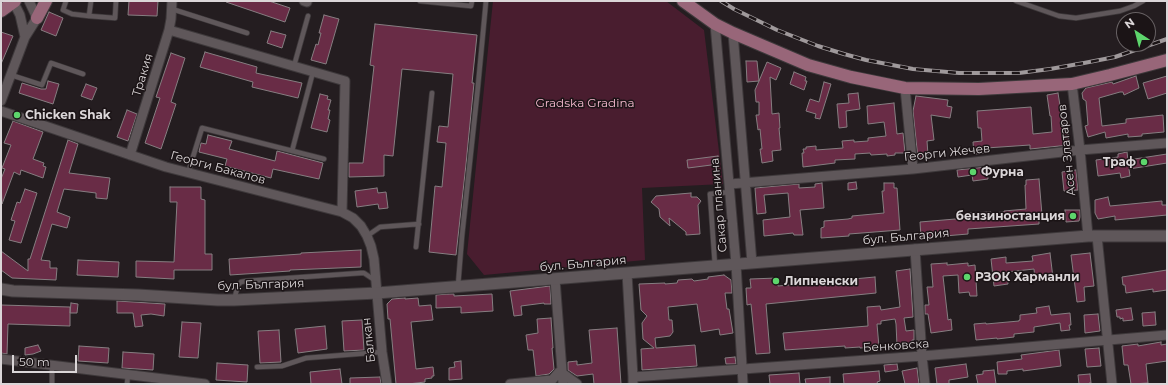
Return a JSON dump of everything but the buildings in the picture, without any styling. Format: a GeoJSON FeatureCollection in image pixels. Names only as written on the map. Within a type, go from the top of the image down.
{"type":"FeatureCollection","features":[{"type":"Feature","properties":{"kind":"main road"},"geometry":{"type":"LineString","coordinates":[[1,11],[14,1]]}},
{"type":"Feature","properties":{"kind":"main road"},"geometry":{"type":"LineString","coordinates":[[37,18],[46,1]]}},
{"type":"Feature","properties":{"kind":"main road"},"geometry":{"type":"LineString","coordinates":[[683,1],[715,24],[808,65],[851,77],[905,88],[979,89],[1072,84],[1110,76],[1167,60]]}},
{"type":"Feature","properties":{"kind":"street"},"geometry":{"type":"LineString","coordinates":[[14,1],[20,15],[25,37]]}},
{"type":"Feature","properties":{"kind":"street"},"geometry":{"type":"LineString","coordinates":[[1,101],[25,37],[37,18],[29,1]]}},
{"type":"Feature","properties":{"kind":"street","name":"Тракия"},"geometry":{"type":"LineString","coordinates":[[130,155],[169,30],[172,5]]}},
{"type":"Feature","properties":{"kind":"street","name":"Сакар планина"},"geometry":{"type":"LineString","coordinates":[[715,24],[736,264],[743,384]]}},
{"type":"Feature","properties":{"kind":"street"},"geometry":{"type":"LineString","coordinates":[[169,30],[345,81],[342,212]]}},
{"type":"Feature","properties":{"kind":"street"},"geometry":{"type":"LineString","coordinates":[[733,33],[744,183],[752,263]]}},
{"type":"Feature","properties":{"kind":"street","name":"Асен Златаров"},"geometry":{"type":"LineString","coordinates":[[1072,84],[1080,150],[1108,340],[1112,384]]}},
{"type":"Feature","properties":{"kind":"street"},"geometry":{"type":"LineString","coordinates":[[905,88],[913,169]]}},
{"type":"Feature","properties":{"kind":"street","name":"Георги Бакалов"},"geometry":{"type":"LineString","coordinates":[[1,111],[166,167],[342,212],[353,218],[361,226],[367,236],[371,246],[377,293]]}},
{"type":"Feature","properties":{"kind":"street","name":"Георги Жечев"},"geometry":{"type":"LineString","coordinates":[[730,188],[744,183],[913,169],[1080,150],[1167,143]]}},
{"type":"Feature","properties":{"kind":"street","name":"бул. България"},"geometry":{"type":"LineString","coordinates":[[1,289],[13,291],[125,294],[234,300],[377,293],[1093,236],[1167,236]]}},
{"type":"Feature","properties":{"kind":"street"},"geometry":{"type":"LineString","coordinates":[[915,249],[925,384]]}},
{"type":"Feature","properties":{"kind":"street"},"geometry":{"type":"LineString","coordinates":[[627,273],[633,380]]}},
{"type":"Feature","properties":{"kind":"street"},"geometry":{"type":"LineString","coordinates":[[555,279],[563,384]]}},
{"type":"Feature","properties":{"kind":"street","name":"Балкан"},"geometry":{"type":"LineString","coordinates":[[377,293],[382,352],[387,384]]}},
{"type":"Feature","properties":{"kind":"street","name":"Бенковска"},"geometry":{"type":"LineString","coordinates":[[633,380],[742,368],[922,356],[1167,335]]}},
{"type":"Feature","properties":{"kind":"street"},"geometry":{"type":"LineString","coordinates":[[1,359],[52,365],[128,379],[205,384]]}},
{"type":"Feature","properties":{"kind":"street"},"geometry":{"type":"LineString","coordinates":[[510,384],[552,380],[559,372],[577,384]]}},
{"type":"Feature","properties":{"kind":"lane"},"geometry":{"type":"LineString","coordinates":[[66,1],[63,10],[72,14],[114,18],[116,1]]}},
{"type":"Feature","properties":{"kind":"lane"},"geometry":{"type":"LineString","coordinates":[[90,16],[91,1]]}},
{"type":"Feature","properties":{"kind":"lane"},"geometry":{"type":"LineString","coordinates":[[420,1],[472,6],[472,1]]}},
{"type":"Feature","properties":{"kind":"lane"},"geometry":{"type":"LineString","coordinates":[[458,286],[486,1]]}},
{"type":"Feature","properties":{"kind":"lane"},"geometry":{"type":"LineString","coordinates":[[1016,1],[1059,16],[1076,18],[1120,11],[1143,1]]}},
{"type":"Feature","properties":{"kind":"lane"},"geometry":{"type":"LineString","coordinates":[[172,5],[247,33]]}},
{"type":"Feature","properties":{"kind":"lane"},"geometry":{"type":"LineString","coordinates":[[294,66],[308,16]]}},
{"type":"Feature","properties":{"kind":"lane"},"geometry":{"type":"LineString","coordinates":[[11,75],[42,85],[51,63],[83,74]]}},
{"type":"Feature","properties":{"kind":"lane"},"geometry":{"type":"LineString","coordinates":[[292,151],[313,72]]}},
{"type":"Feature","properties":{"kind":"lane"},"geometry":{"type":"LineString","coordinates":[[416,247],[432,93]]}},
{"type":"Feature","properties":{"kind":"lane"},"geometry":{"type":"LineString","coordinates":[[188,173],[202,128],[324,159]]}},
{"type":"Feature","properties":{"kind":"lane"},"geometry":{"type":"LineString","coordinates":[[715,266],[710,194],[730,188]]}},
{"type":"Feature","properties":{"kind":"lane"},"geometry":{"type":"LineString","coordinates":[[367,236],[380,227],[418,224]]}},
{"type":"Feature","properties":{"kind":"lane"},"geometry":{"type":"LineString","coordinates":[[234,300],[238,285],[241,282],[246,281],[361,272],[376,281]]}},
{"type":"Feature","properties":{"kind":"lane"},"geometry":{"type":"LineString","coordinates":[[257,367],[282,366],[306,358],[382,352]]}},
{"type":"Feature","properties":{"kind":"lane"},"geometry":{"type":"LineString","coordinates":[[52,365],[52,384]]}},
{"type":"Feature","properties":{"kind":"green space","name":"Gradska Gradina"},"geometry":{"type":"Polygon","coordinates":[[[493,1],[666,1],[704,30],[723,184],[642,188],[645,260],[484,275],[467,254],[493,1]]]}},
{"type":"Feature","properties":{"kind":"railway"},"geometry":{"type":"LineString","coordinates":[[721,1],[777,30],[818,46],[844,54],[913,69],[959,73],[1019,73],[1050,69],[1115,57],[1167,39]]}},
{"type":"Feature","properties":{"kind":"place","name":"Chicken Shak"},"geometry":{"type":"Point","coordinates":[17,115]}},
{"type":"Feature","properties":{"kind":"place","name":"Траф"},"geometry":{"type":"Point","coordinates":[1144,162]}},
{"type":"Feature","properties":{"kind":"place","name":"Фурна"},"geometry":{"type":"Point","coordinates":[973,172]}},
{"type":"Feature","properties":{"kind":"place","name":"бензиностанция"},"geometry":{"type":"Point","coordinates":[1073,216]}},
{"type":"Feature","properties":{"kind":"place","name":"РЗОК Харманли"},"geometry":{"type":"Point","coordinates":[967,277]}},
{"type":"Feature","properties":{"kind":"place","name":"Липненски"},"geometry":{"type":"Point","coordinates":[776,281]}}]}
